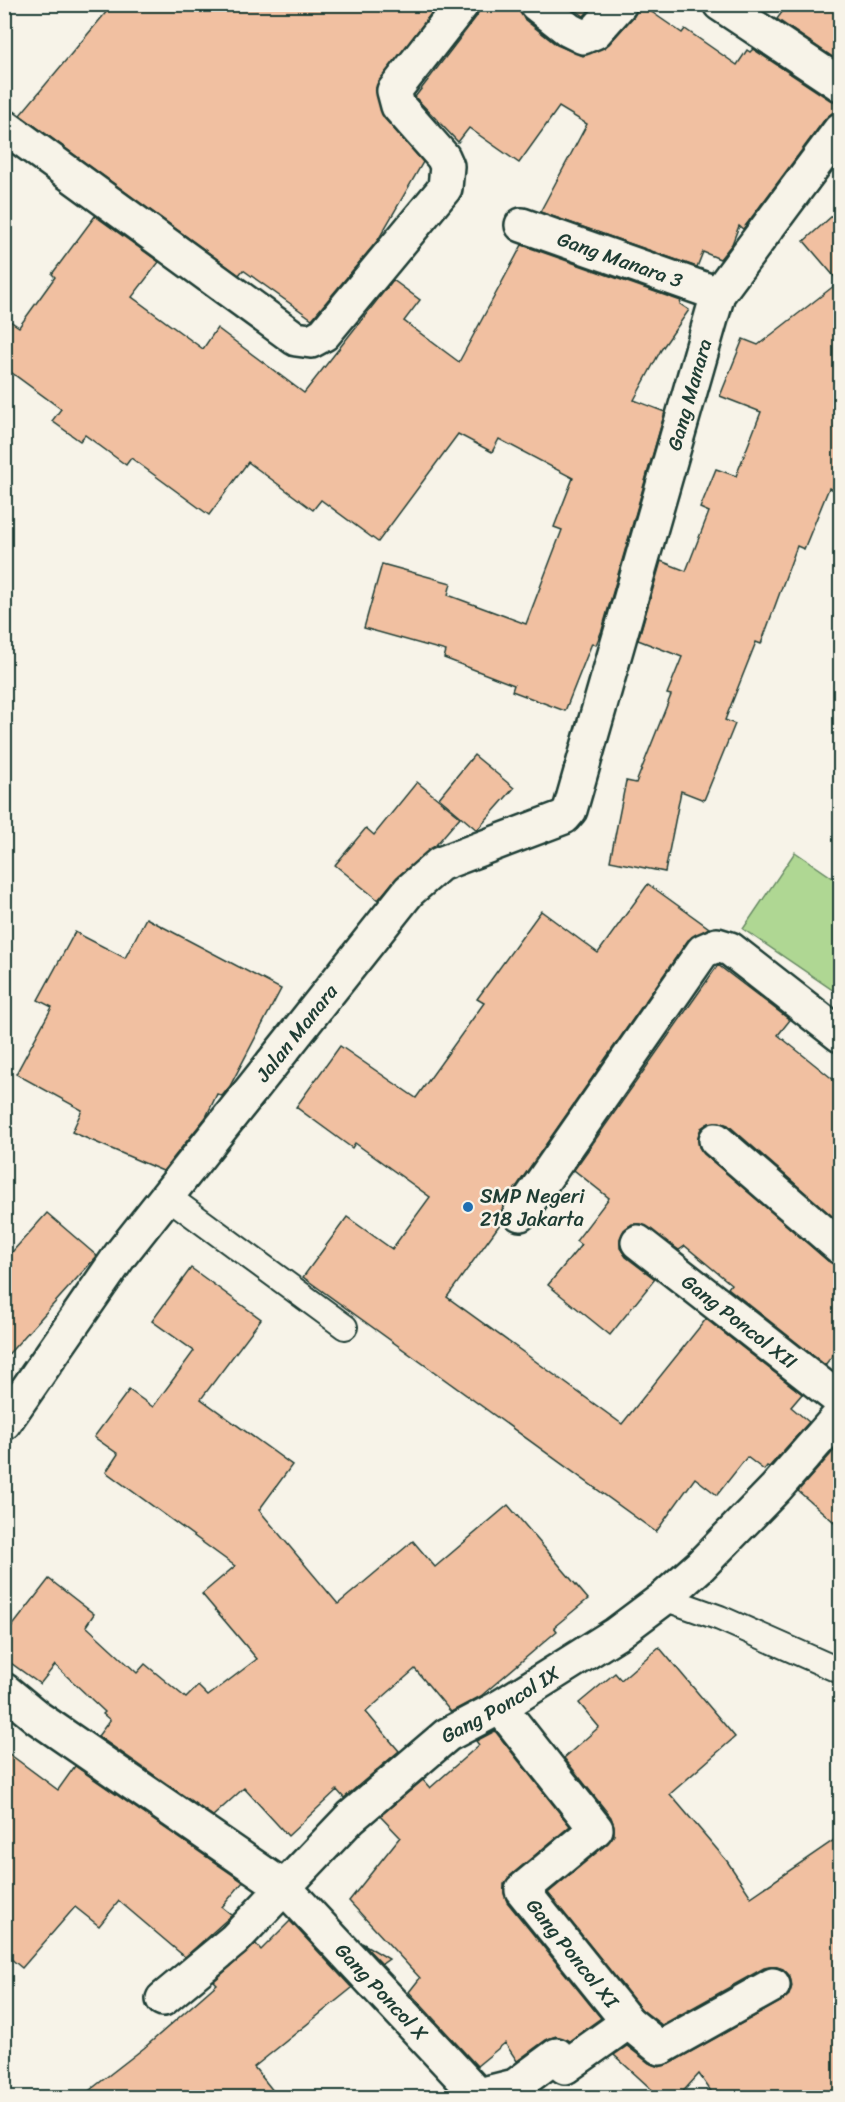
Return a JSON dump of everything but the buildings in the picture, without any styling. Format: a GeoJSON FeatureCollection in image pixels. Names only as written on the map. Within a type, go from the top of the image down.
{"type":"FeatureCollection","features":[{"type":"Feature","properties":{"kind":"street"},"geometry":{"type":"LineString","coordinates":[[4,126],[296,339],[311,341],[324,334],[445,188],[447,166],[443,158],[398,106],[394,91],[462,4]]}},
{"type":"Feature","properties":{"kind":"street"},"geometry":{"type":"LineString","coordinates":[[536,4],[569,30],[583,37],[595,32],[620,4]]}},
{"type":"Feature","properties":{"kind":"street"},"geometry":{"type":"LineString","coordinates":[[720,4],[840,84]]}},
{"type":"Feature","properties":{"kind":"street","name":"Gang Manara"},"geometry":{"type":"LineString","coordinates":[[605,693],[718,294],[840,130]]}},
{"type":"Feature","properties":{"kind":"street","name":"Gang Manara 3"},"geometry":{"type":"LineString","coordinates":[[522,225],[718,294]]}},
{"type":"Feature","properties":{"kind":"street","name":"Jalan Manara"},"geometry":{"type":"LineString","coordinates":[[4,1423],[121,1254],[409,891],[440,864],[564,817],[575,799],[605,693]]}},
{"type":"Feature","properties":{"kind":"street"},"geometry":{"type":"LineString","coordinates":[[520,1214],[696,961],[710,947],[730,949],[840,1035]]}},
{"type":"Feature","properties":{"kind":"street"},"geometry":{"type":"LineString","coordinates":[[716,1140],[840,1247]]}},
{"type":"Feature","properties":{"kind":"street","name":"Gang Poncol XII"},"geometry":{"type":"LineString","coordinates":[[638,1242],[840,1400]]}},
{"type":"Feature","properties":{"kind":"street","name":"Gang Poncol IX"},"geometry":{"type":"LineString","coordinates":[[163,1999],[234,1940],[351,1817],[447,1735],[500,1707],[616,1634],[664,1598],[715,1551],[840,1415]]}},
{"type":"Feature","properties":{"kind":"street","name":"Gang Poncol X"},"geometry":{"type":"LineString","coordinates":[[4,1690],[38,1718],[285,1888],[480,2096],[515,2086],[557,2055],[566,2067],[628,2022]]}},
{"type":"Feature","properties":{"kind":"street","name":"Gang Poncol XI"},"geometry":{"type":"LineString","coordinates":[[500,1707],[596,1829],[522,1890],[628,2022],[660,2048],[773,1985]]}},
{"type":"Feature","properties":{"kind":"lane"},"geometry":{"type":"LineString","coordinates":[[167,1196],[345,1327]]}},
{"type":"Feature","properties":{"kind":"lane"},"geometry":{"type":"LineString","coordinates":[[664,1598],[720,1618],[840,1671]]}},
{"type":"Feature","properties":{"kind":"green space"},"geometry":{"type":"Polygon","coordinates":[[[795,852],[840,883],[840,995],[743,929],[795,852]]]}},
{"type":"Feature","properties":{"kind":"place","name":"SMP Negeri 218 Jakarta"},"geometry":{"type":"Point","coordinates":[468,1207]}}]}
